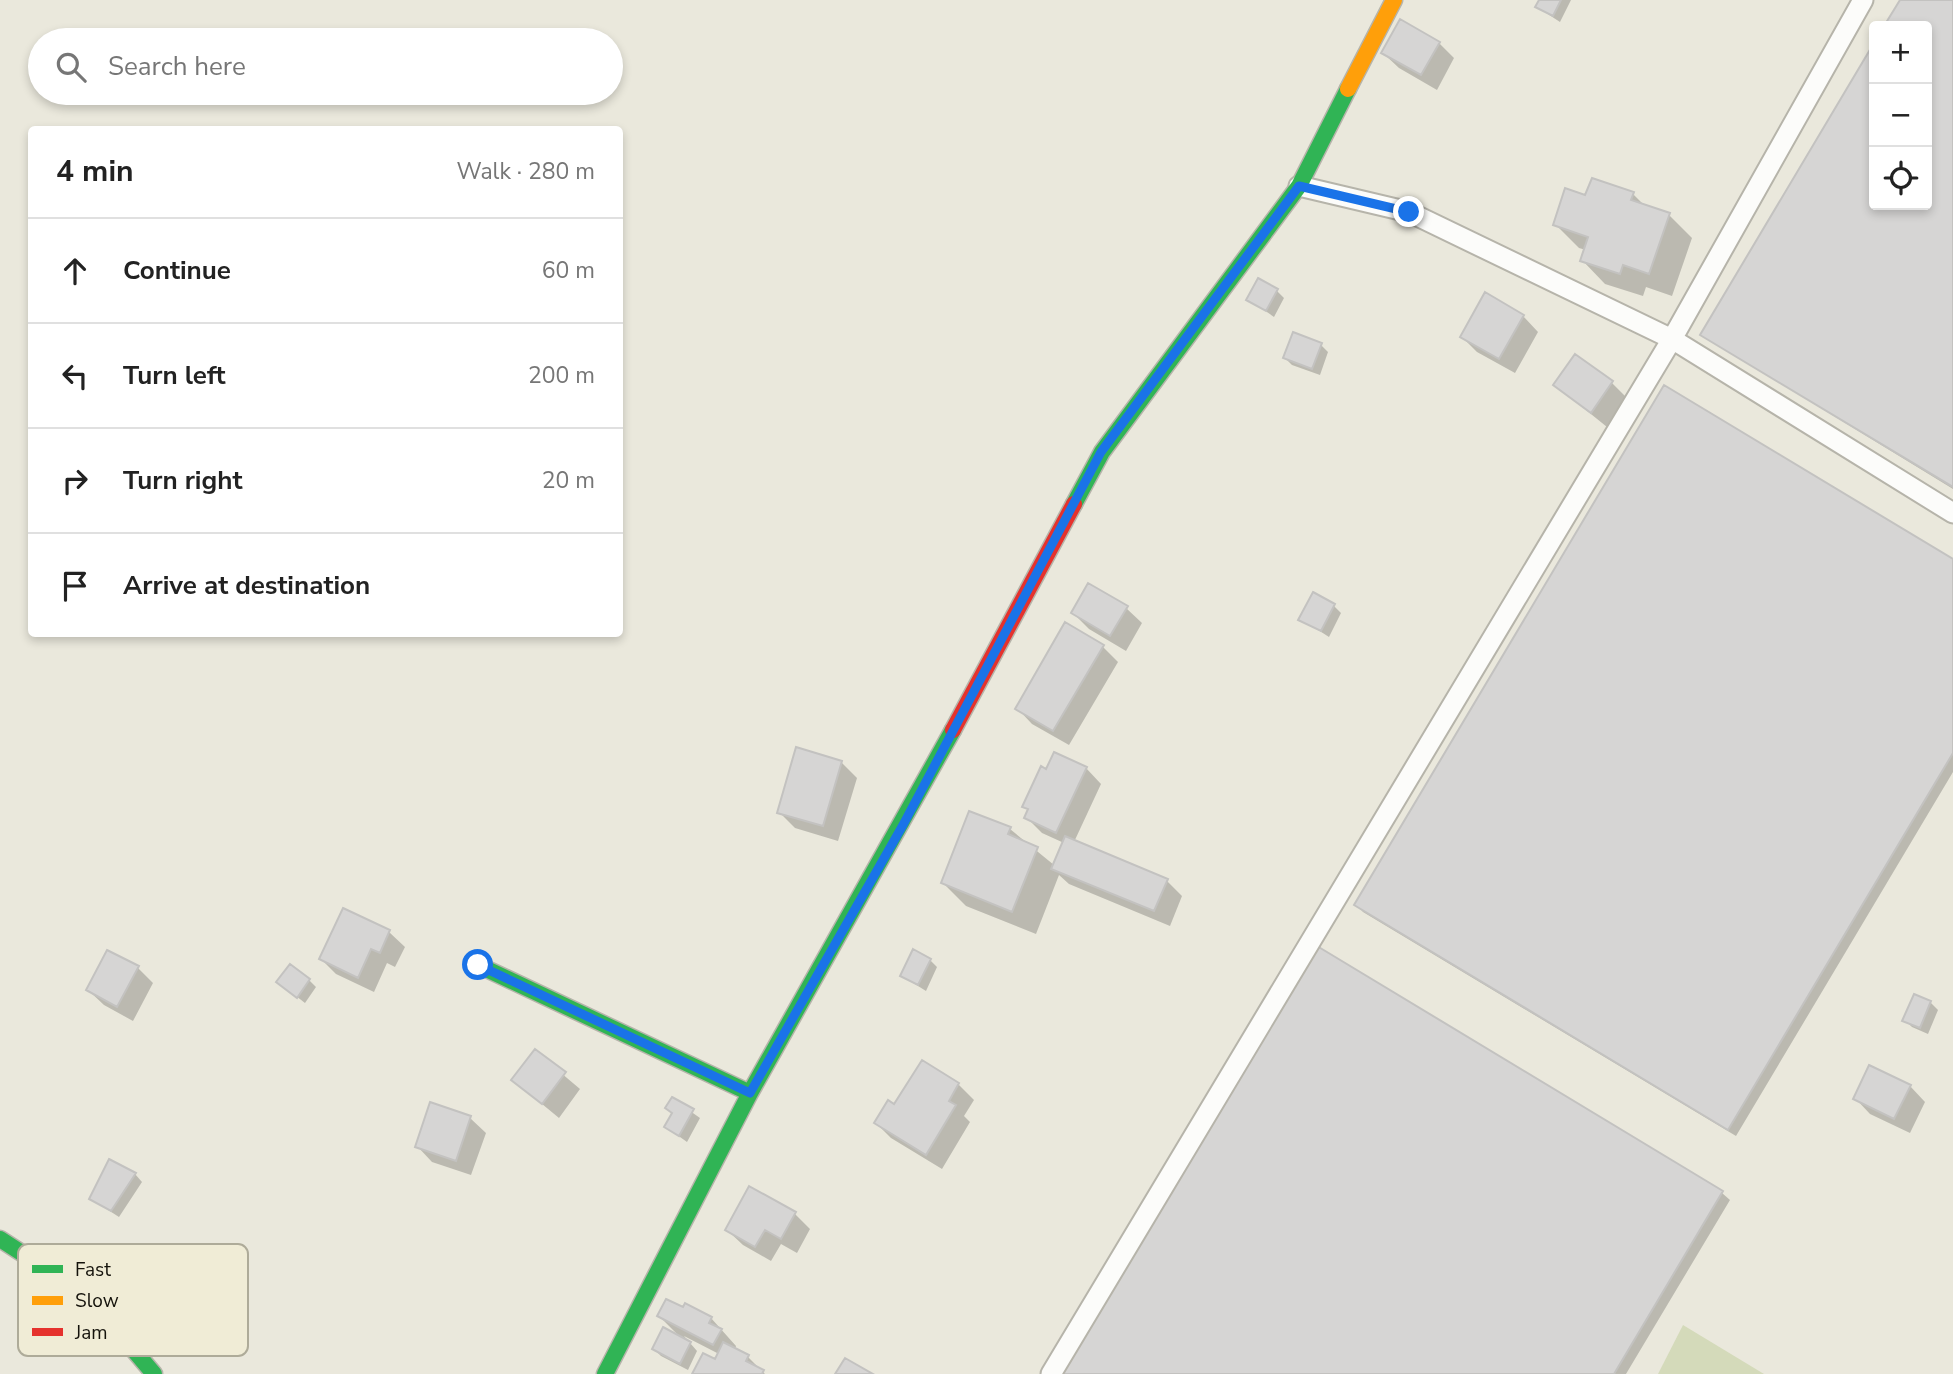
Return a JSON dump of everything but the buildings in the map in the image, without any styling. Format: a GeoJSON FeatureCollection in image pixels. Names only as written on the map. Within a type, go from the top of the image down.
{"type":"FeatureCollection","features":[{"type":"Feature","properties":{"kind":"street"},"geometry":{"type":"LineString","coordinates":[[605,1374],[750,1093],[903,825],[1101,452],[1299,186],[1394,0]]}},
{"type":"Feature","properties":{"kind":"street"},"geometry":{"type":"LineString","coordinates":[[478,965],[750,1093]]}},
{"type":"Feature","properties":{"kind":"street"},"geometry":{"type":"LineString","coordinates":[[0,1239],[18,1251]]}},
{"type":"Feature","properties":{"kind":"street"},"geometry":{"type":"LineString","coordinates":[[139,1356],[154,1374]]}},
{"type":"Feature","properties":{"kind":"lane"},"geometry":{"type":"LineString","coordinates":[[1051,1374],[1672,339],[1863,0]]}},
{"type":"Feature","properties":{"kind":"lane"},"geometry":{"type":"LineString","coordinates":[[1299,186],[1409,212],[1672,339],[1953,513]]}},
{"type":"Feature","properties":{"kind":"green space"},"geometry":{"type":"Polygon","coordinates":[[[1683,1325],[1764,1374],[1658,1374],[1683,1325]]]}},
{"type":"Feature","properties":{"kind":"traffic: fast"},"geometry":{"type":"LineString","coordinates":[[1074,504],[1102,452],[1299,186],[1348,89]]}},
{"type":"Feature","properties":{"kind":"traffic: fast"},"geometry":{"type":"LineString","coordinates":[[605,1374],[750,1093],[953,730]]}},
{"type":"Feature","properties":{"kind":"traffic: fast"},"geometry":{"type":"LineString","coordinates":[[478,965],[750,1093]]}},
{"type":"Feature","properties":{"kind":"traffic: fast"},"geometry":{"type":"LineString","coordinates":[[0,1239],[18,1251]]}},
{"type":"Feature","properties":{"kind":"traffic: fast"},"geometry":{"type":"LineString","coordinates":[[139,1356],[154,1374]]}},
{"type":"Feature","properties":{"kind":"traffic: slow"},"geometry":{"type":"LineString","coordinates":[[1348,89],[1394,0]]}},
{"type":"Feature","properties":{"kind":"traffic: jam"},"geometry":{"type":"LineString","coordinates":[[953,730],[1074,504]]}},
{"type":"Feature","properties":{"kind":"route"},"geometry":{"type":"LineString","coordinates":[[478,965],[750,1093],[903,825],[1101,452],[1299,186],[1409,212]]}}]}
